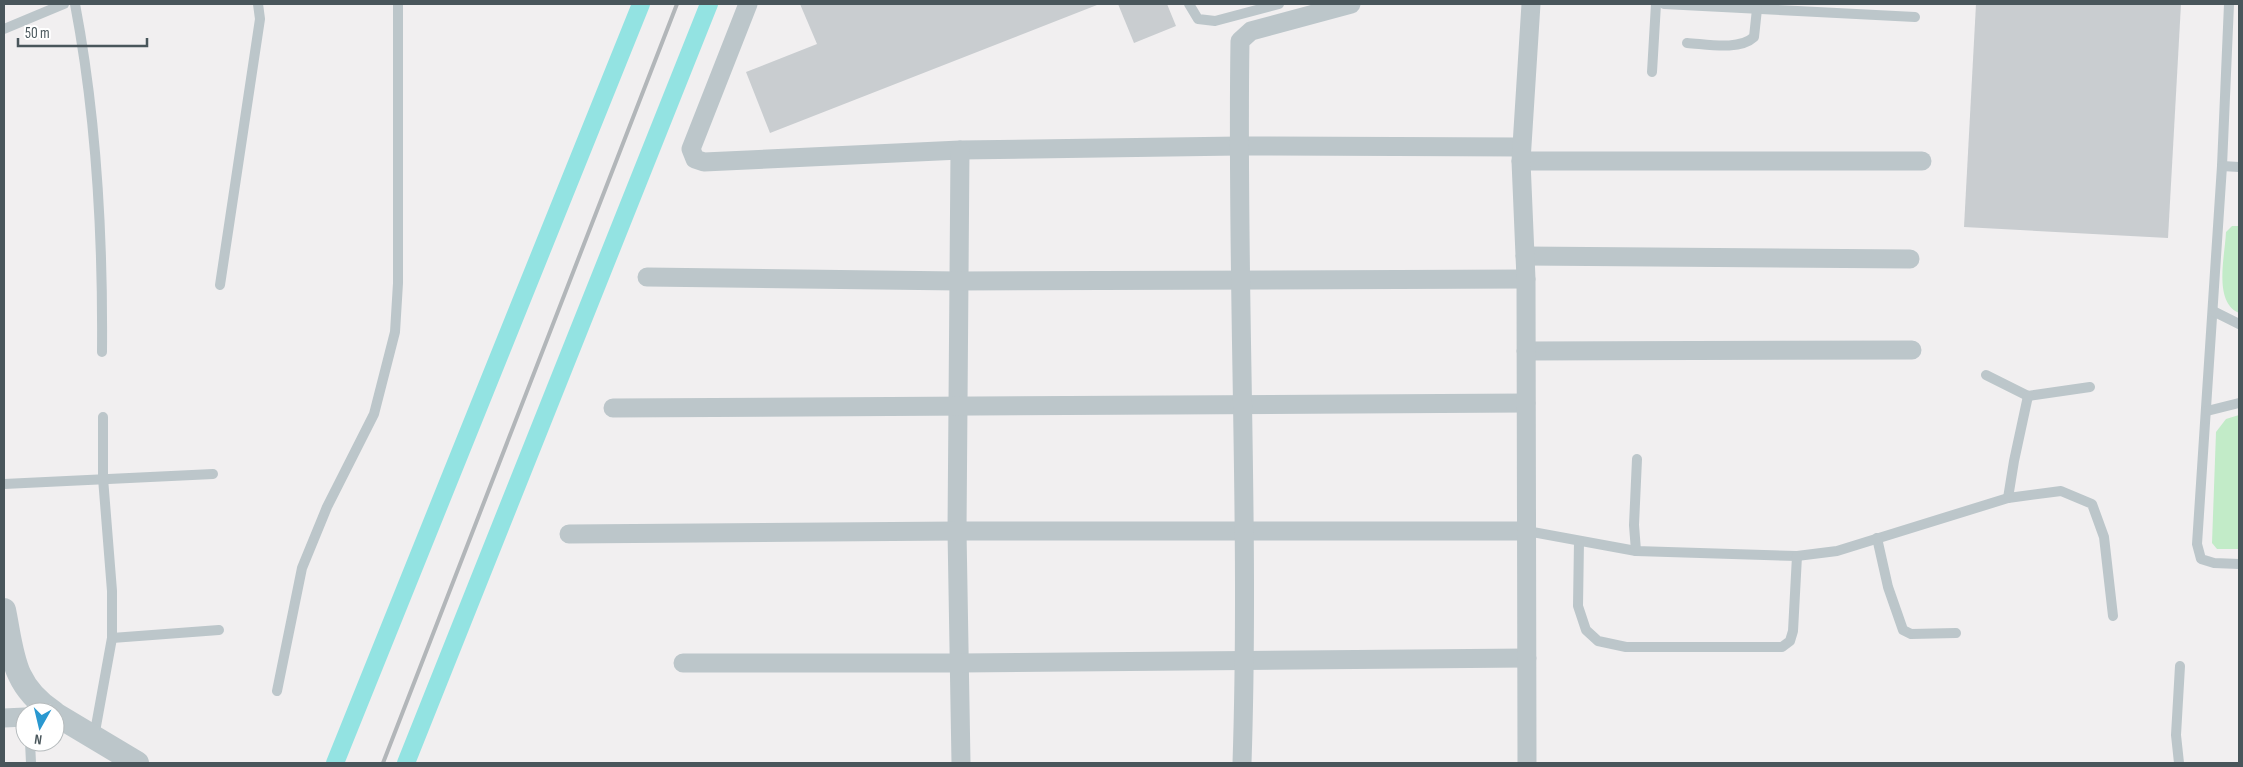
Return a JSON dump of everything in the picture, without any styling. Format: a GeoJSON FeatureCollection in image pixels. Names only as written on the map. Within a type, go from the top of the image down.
{"type":"FeatureCollection","features":[{"type":"Feature","properties":{"kind":"street"},"geometry":{"type":"LineString","coordinates":[[748,4],[692,149],[695,159],[704,162],[960,150],[1239,146],[1521,154],[1922,161]]}},
{"type":"Feature","properties":{"kind":"street"},"geometry":{"type":"LineString","coordinates":[[1242,763],[1246,661],[1239,282],[1240,41],[1251,31],[1351,4]]}},
{"type":"Feature","properties":{"kind":"street"},"geometry":{"type":"LineString","coordinates":[[1527,763],[1526,279],[1521,154],[1531,4]]}},
{"type":"Feature","properties":{"kind":"street"},"geometry":{"type":"LineString","coordinates":[[960,150],[957,531],[961,763]]}},
{"type":"Feature","properties":{"kind":"street"},"geometry":{"type":"LineString","coordinates":[[1525,256],[1910,259]]}},
{"type":"Feature","properties":{"kind":"street"},"geometry":{"type":"LineString","coordinates":[[647,277],[1239,282],[1526,279]]}},
{"type":"Feature","properties":{"kind":"street"},"geometry":{"type":"LineString","coordinates":[[1526,351],[1912,350]]}},
{"type":"Feature","properties":{"kind":"street"},"geometry":{"type":"LineString","coordinates":[[613,408],[1526,403]]}},
{"type":"Feature","properties":{"kind":"street"},"geometry":{"type":"LineString","coordinates":[[569,534],[1244,530],[1528,532]]}},
{"type":"Feature","properties":{"kind":"street"},"geometry":{"type":"LineString","coordinates":[[4,610],[17,672],[35,702]]}},
{"type":"Feature","properties":{"kind":"street"},"geometry":{"type":"LineString","coordinates":[[683,663],[960,664],[1527,658]]}},
{"type":"Feature","properties":{"kind":"street"},"geometry":{"type":"LineString","coordinates":[[65,723],[94,737],[137,763]]}},
{"type":"Feature","properties":{"kind":"lane"},"geometry":{"type":"LineString","coordinates":[[4,29],[64,4]]}},
{"type":"Feature","properties":{"kind":"lane"},"geometry":{"type":"LineString","coordinates":[[75,4],[86,62],[99,195],[103,279],[102,352]]}},
{"type":"Feature","properties":{"kind":"lane"},"geometry":{"type":"LineString","coordinates":[[220,285],[254,66],[260,19],[258,4]]}},
{"type":"Feature","properties":{"kind":"lane"},"geometry":{"type":"LineString","coordinates":[[277,691],[302,568],[327,507],[374,414],[395,332],[398,283],[398,4]]}},
{"type":"Feature","properties":{"kind":"lane"},"geometry":{"type":"LineString","coordinates":[[1189,4],[1198,19],[1215,21],[1279,4]]}},
{"type":"Feature","properties":{"kind":"lane"},"geometry":{"type":"LineString","coordinates":[[1652,72],[1656,4]]}},
{"type":"Feature","properties":{"kind":"lane"},"geometry":{"type":"LineString","coordinates":[[1664,4],[1915,17]]}},
{"type":"Feature","properties":{"kind":"lane"},"geometry":{"type":"LineString","coordinates":[[2229,4],[2222,166],[2197,544],[2201,559],[2214,563],[2239,564]]}},
{"type":"Feature","properties":{"kind":"lane"},"geometry":{"type":"LineString","coordinates":[[1686,43],[1738,45],[1749,42],[1754,37],[1757,9]]}},
{"type":"Feature","properties":{"kind":"lane"},"geometry":{"type":"LineString","coordinates":[[2222,166],[2239,167]]}},
{"type":"Feature","properties":{"kind":"lane"},"geometry":{"type":"LineString","coordinates":[[2213,311],[2239,324]]}},
{"type":"Feature","properties":{"kind":"lane"},"geometry":{"type":"LineString","coordinates":[[1986,376],[2028,396],[2090,387]]}},
{"type":"Feature","properties":{"kind":"lane"},"geometry":{"type":"LineString","coordinates":[[2008,498],[2028,396]]}},
{"type":"Feature","properties":{"kind":"lane"},"geometry":{"type":"LineString","coordinates":[[2207,411],[2239,403]]}},
{"type":"Feature","properties":{"kind":"lane"},"geometry":{"type":"LineString","coordinates":[[94,737],[112,638],[112,591],[103,478],[103,417]]}},
{"type":"Feature","properties":{"kind":"lane"},"geometry":{"type":"LineString","coordinates":[[1636,551],[1634,525],[1637,459]]}},
{"type":"Feature","properties":{"kind":"lane"},"geometry":{"type":"LineString","coordinates":[[4,484],[213,474]]}},
{"type":"Feature","properties":{"kind":"lane"},"geometry":{"type":"LineString","coordinates":[[1528,532],[1636,551],[1797,556],[1837,551],[2008,498],[2061,491],[2092,504],[2104,537],[2112,616]]}},
{"type":"Feature","properties":{"kind":"lane"},"geometry":{"type":"LineString","coordinates":[[1877,538],[1888,587],[1903,630],[1911,634],[1956,633]]}},
{"type":"Feature","properties":{"kind":"lane"},"geometry":{"type":"LineString","coordinates":[[1579,541],[1578,606],[1586,630],[1598,641],[1626,647],[1782,647],[1790,641],[1793,631],[1797,556]]}},
{"type":"Feature","properties":{"kind":"lane"},"geometry":{"type":"LineString","coordinates":[[112,638],[219,630]]}},
{"type":"Feature","properties":{"kind":"lane"},"geometry":{"type":"LineString","coordinates":[[2179,763],[2176,735],[2180,666]]}},
{"type":"Feature","properties":{"kind":"green space"},"geometry":{"type":"Polygon","coordinates":[[[2232,226],[2239,226],[2239,313],[2231,307],[2226,299],[2222,277],[2226,232],[2232,226]]]}},
{"type":"Feature","properties":{"kind":"green space"},"geometry":{"type":"Polygon","coordinates":[[[2239,415],[2239,549],[2217,549],[2212,543],[2216,432],[2226,419],[2239,415]]]}},
{"type":"Feature","properties":{"kind":"building"},"geometry":{"type":"Polygon","coordinates":[[[800,4],[1097,5],[770,133],[746,72],[817,44],[800,4]]]}},
{"type":"Feature","properties":{"kind":"building"},"geometry":{"type":"Polygon","coordinates":[[[1118,4],[1167,4],[1176,26],[1134,43],[1118,4]]]}},
{"type":"Feature","properties":{"kind":"building"},"geometry":{"type":"Polygon","coordinates":[[[1976,4],[2181,4],[2168,238],[1964,227],[1976,4]]]}},
{"type":"Feature","properties":{"kind":"waterway"},"geometry":{"type":"LineString","coordinates":[[335,763],[641,4]]}},
{"type":"Feature","properties":{"kind":"waterway"},"geometry":{"type":"LineString","coordinates":[[406,763],[709,4]]}},
{"type":"Feature","properties":{"kind":"railway"},"geometry":{"type":"LineString","coordinates":[[383,763],[677,4]]}}]}
